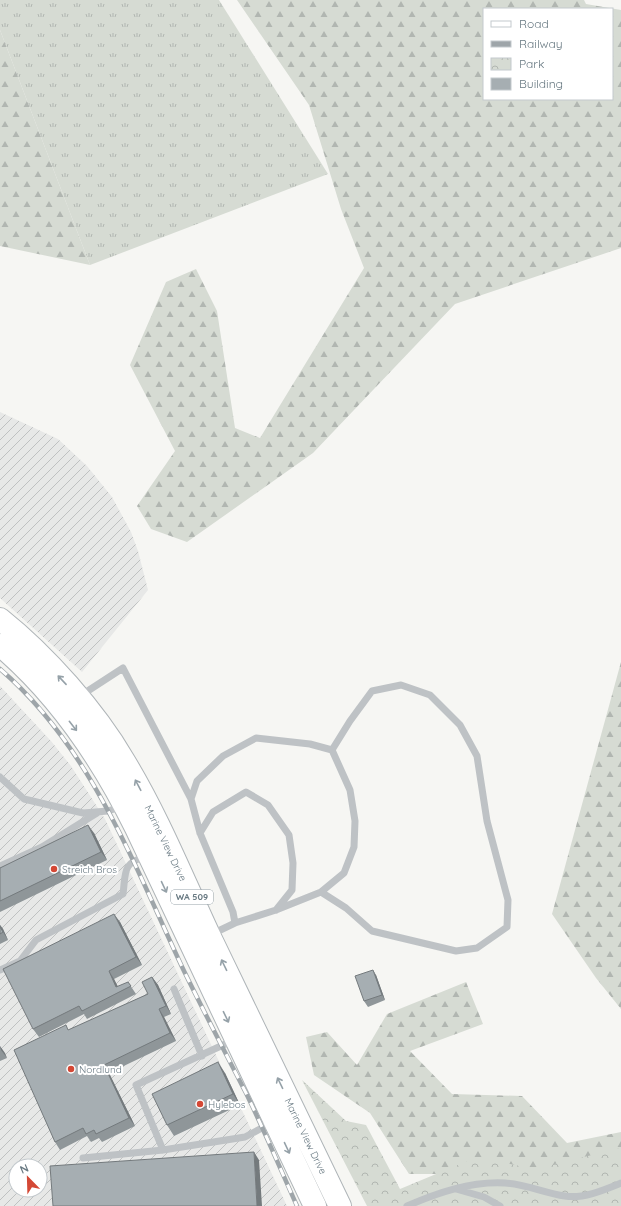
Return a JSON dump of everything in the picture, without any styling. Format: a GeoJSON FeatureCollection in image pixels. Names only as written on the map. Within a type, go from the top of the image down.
{"type":"FeatureCollection","features":[{"type":"Feature","properties":{"kind":"main road","name":"Marine View Drive"},"geometry":{"type":"LineString","coordinates":[[0,619],[30,646],[78,698],[104,729],[124,760],[160,826],[210,935],[340,1206]]}},
{"type":"Feature","properties":{"kind":"main road","name":"Marine View Drive"},"geometry":{"type":"LineString","coordinates":[[0,645],[19,661],[49,695],[88,746],[112,781],[315,1206]]}},
{"type":"Feature","properties":{"kind":"lane"},"geometry":{"type":"LineString","coordinates":[[78,698],[123,668],[191,799],[200,833],[233,912],[235,924]]}},
{"type":"Feature","properties":{"kind":"lane"},"geometry":{"type":"LineString","coordinates":[[321,892],[346,908],[372,931],[456,951],[477,948],[507,927],[508,900],[487,821],[477,756],[460,725],[430,695],[401,685],[380,689],[372,691],[350,721],[332,750]]}},
{"type":"Feature","properties":{"kind":"lane"},"geometry":{"type":"LineString","coordinates":[[191,799],[197,781],[222,756],[256,738],[310,744],[332,750]]}},
{"type":"Feature","properties":{"kind":"lane"},"geometry":{"type":"LineString","coordinates":[[210,935],[235,924],[321,892],[344,873],[354,847],[355,821],[350,790],[332,750]]}},
{"type":"Feature","properties":{"kind":"lane"},"geometry":{"type":"LineString","coordinates":[[0,777],[24,799],[83,813],[99,812],[125,806]]}},
{"type":"Feature","properties":{"kind":"lane"},"geometry":{"type":"LineString","coordinates":[[200,833],[213,812],[246,792],[268,806],[289,835],[293,864],[292,890],[276,910]]}},
{"type":"Feature","properties":{"kind":"lane"},"geometry":{"type":"LineString","coordinates":[[0,866],[42,847],[99,812]]}},
{"type":"Feature","properties":{"kind":"lane"},"geometry":{"type":"LineString","coordinates":[[0,970],[20,960],[36,940],[123,894],[127,867],[132,861],[149,856]]}},
{"type":"Feature","properties":{"kind":"lane"},"geometry":{"type":"LineString","coordinates":[[174,989],[202,1056]]}},
{"type":"Feature","properties":{"kind":"lane"},"geometry":{"type":"LineString","coordinates":[[164,1150],[136,1085],[202,1056],[236,1039]]}},
{"type":"Feature","properties":{"kind":"lane"},"geometry":{"type":"LineString","coordinates":[[83,1158],[164,1150],[245,1137],[275,1121]]}},
{"type":"Feature","properties":{"kind":"lane"},"geometry":{"type":"LineString","coordinates":[[407,1206],[456,1189],[479,1183],[524,1185],[566,1196],[591,1194],[621,1182]]}},
{"type":"Feature","properties":{"kind":"lane"},"geometry":{"type":"LineString","coordinates":[[456,1189],[484,1197],[500,1206]]}},
{"type":"Feature","properties":{"kind":"shaded area"},"geometry":{"type":"Polygon","coordinates":[[[0,412],[58,439],[87,466],[112,497],[131,532],[138,551],[148,590],[82,672],[0,598],[0,412]]]}},
{"type":"Feature","properties":{"kind":"shaded area"},"geometry":{"type":"Polygon","coordinates":[[[0,686],[51,741],[71,766],[105,819],[287,1206],[0,1206],[0,686]]]}},
{"type":"Feature","properties":{"kind":"green space"},"geometry":{"type":"Polygon","coordinates":[[[0,0],[219,0],[328,174],[90,265],[0,30],[0,0]]]}},
{"type":"Feature","properties":{"kind":"green space"},"geometry":{"type":"Polygon","coordinates":[[[237,0],[584,0],[586,4],[609,8],[483,8],[483,100],[613,100],[613,9],[621,10],[621,248],[455,304],[313,453],[187,542],[151,529],[137,506],[175,451],[130,365],[166,282],[196,269],[217,311],[235,428],[260,438],[364,268],[341,209],[309,105],[237,0]]]}},
{"type":"Feature","properties":{"kind":"green space"},"geometry":{"type":"Polygon","coordinates":[[[0,30],[90,265],[0,246],[0,30]]]}},
{"type":"Feature","properties":{"kind":"green space"},"geometry":{"type":"Polygon","coordinates":[[[621,662],[621,1009],[596,978],[552,914],[621,662]]]}},
{"type":"Feature","properties":{"kind":"green space"},"geometry":{"type":"Polygon","coordinates":[[[466,982],[483,1024],[410,1051],[452,1094],[522,1096],[567,1143],[621,1132],[621,1155],[556,1174],[409,1174],[370,1113],[314,1075],[306,1037],[327,1032],[357,1065],[387,1014],[466,982]]]}},
{"type":"Feature","properties":{"kind":"green space"},"geometry":{"type":"Polygon","coordinates":[[[302,1080],[346,1121],[366,1125],[400,1189],[477,1157],[534,1169],[621,1148],[621,1206],[367,1206],[302,1080]]]}},
{"type":"Feature","properties":{"kind":"building","name":"Streich Bros"},"geometry":{"type":"Polygon","coordinates":[[[88,825],[101,852],[0,901],[0,868],[88,825]]]}},
{"type":"Feature","properties":{"kind":"building"},"geometry":{"type":"Polygon","coordinates":[[[114,914],[136,957],[109,971],[116,987],[128,982],[131,986],[82,1011],[79,1006],[33,1029],[3,969],[114,914]]]}},
{"type":"Feature","properties":{"kind":"building"},"geometry":{"type":"Polygon","coordinates":[[[0,927],[3,932],[0,934],[0,927]]]}},
{"type":"Feature","properties":{"kind":"building"},"geometry":{"type":"Polygon","coordinates":[[[373,970],[382,995],[364,1001],[355,976],[373,970]]]}},
{"type":"Feature","properties":{"kind":"building","name":"Nordlund"},"geometry":{"type":"Polygon","coordinates":[[[152,977],[166,1006],[159,1009],[170,1033],[104,1065],[129,1118],[96,1134],[94,1130],[86,1134],[83,1128],[55,1142],[14,1050],[66,1025],[68,1030],[148,994],[142,982],[152,977]]]}},
{"type":"Feature","properties":{"kind":"building","name":"Hylebos"},"geometry":{"type":"Polygon","coordinates":[[[218,1062],[233,1094],[167,1125],[152,1094],[218,1062]]]}},
{"type":"Feature","properties":{"kind":"building"},"geometry":{"type":"Polygon","coordinates":[[[254,1152],[257,1206],[53,1206],[50,1166],[254,1152]]]}},
{"type":"Feature","properties":{"kind":"railway"},"geometry":{"type":"LineString","coordinates":[[0,669],[32,700],[60,734],[85,771],[107,810],[128,849],[184,971],[253,1107],[297,1206]]}},
{"type":"Feature","properties":{"kind":"place","name":"Streich Bros"},"geometry":{"type":"Point","coordinates":[54,869]}},
{"type":"Feature","properties":{"kind":"place","name":"Nordlund"},"geometry":{"type":"Point","coordinates":[71,1069]}},
{"type":"Feature","properties":{"kind":"place","name":"Hylebos"},"geometry":{"type":"Point","coordinates":[200,1104]}}]}
